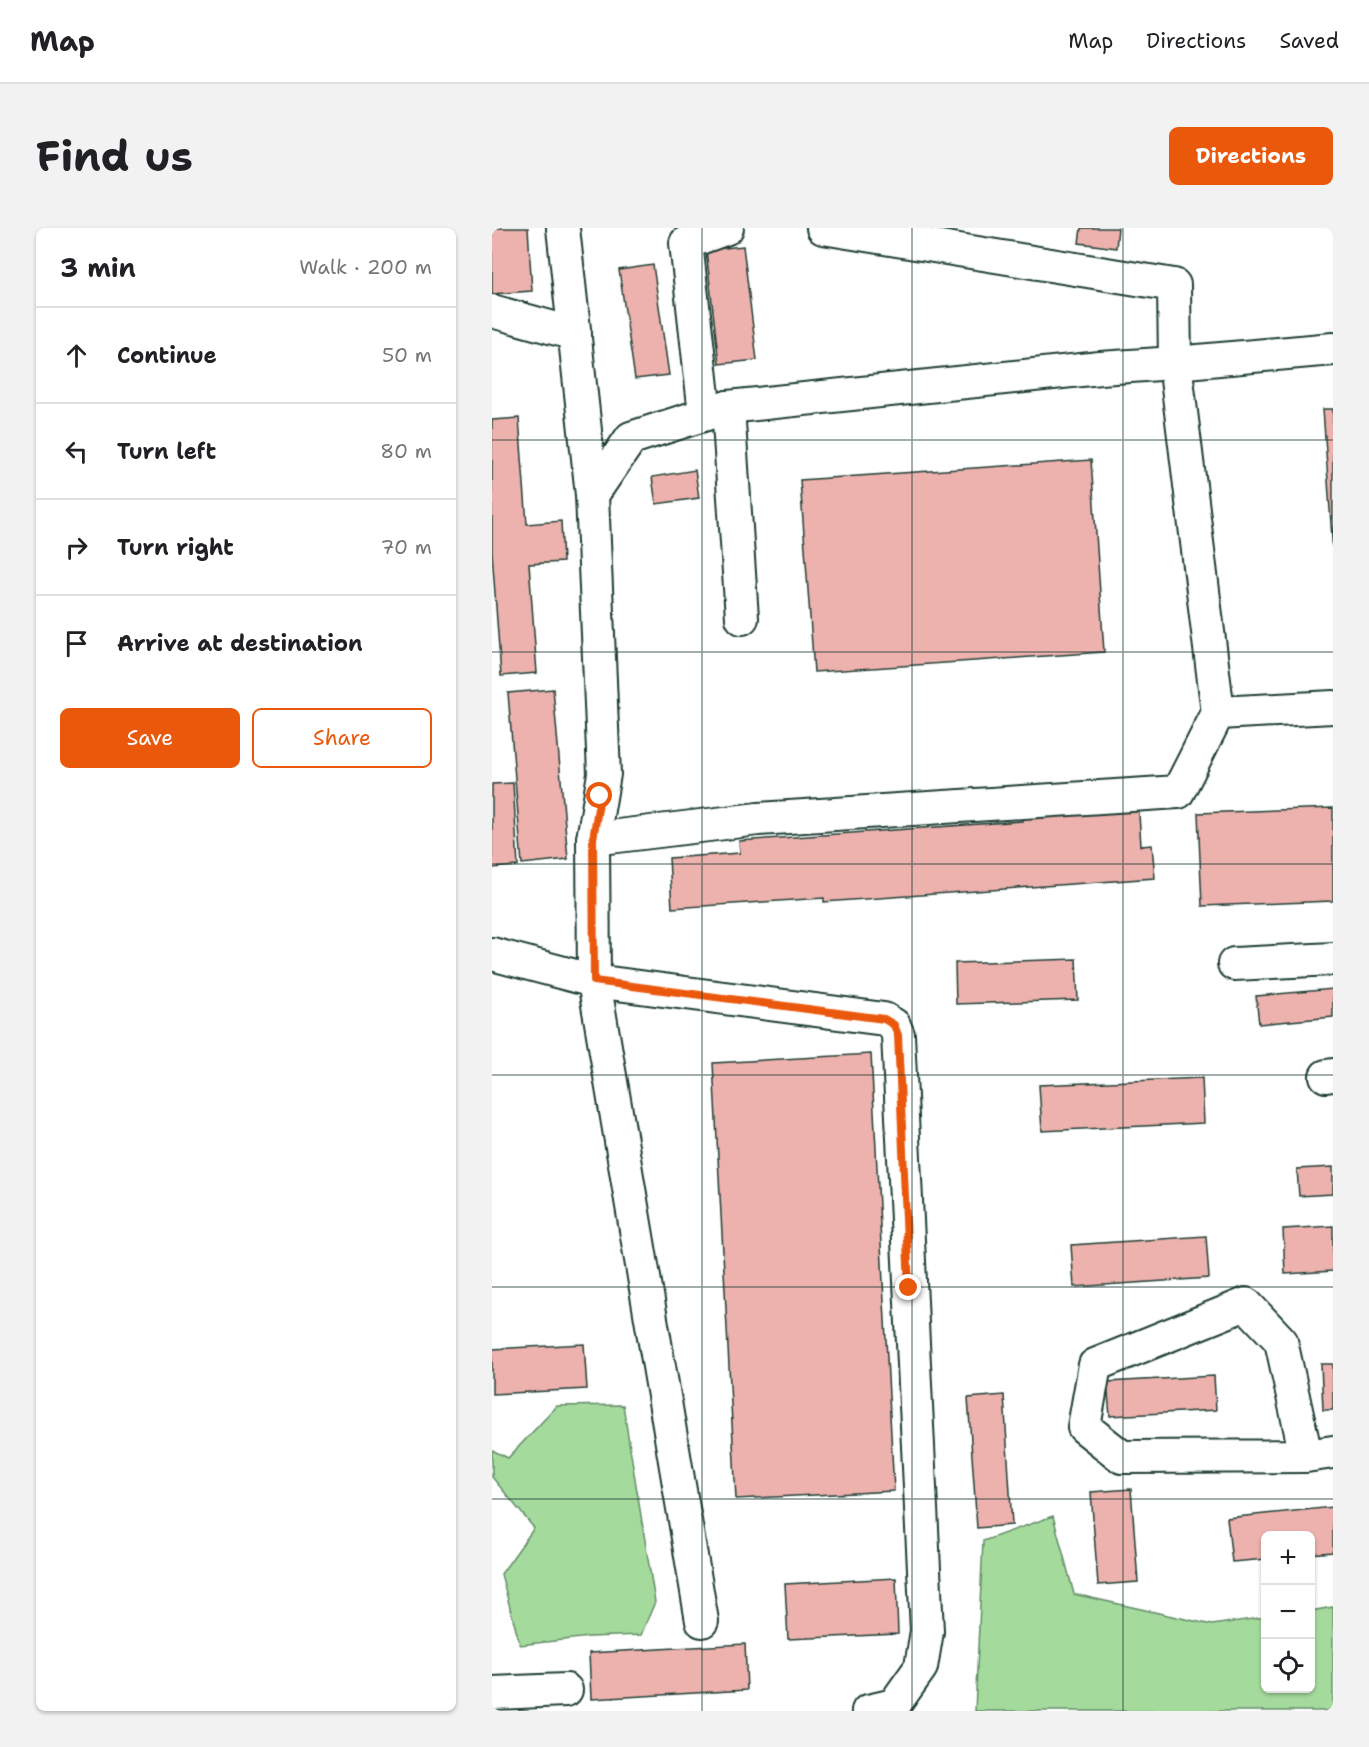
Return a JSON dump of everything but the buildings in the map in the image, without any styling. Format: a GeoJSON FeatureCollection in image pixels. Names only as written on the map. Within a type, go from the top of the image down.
{"type":"FeatureCollection","features":[{"type":"Feature","properties":{"kind":"street"},"geometry":{"type":"LineString","coordinates":[[563,228],[592,495],[604,774],[593,839],[594,981],[702,1621]]}},
{"type":"Feature","properties":{"kind":"street"},"geometry":{"type":"LineString","coordinates":[[727,228],[686,243],[716,410],[742,618]]}},
{"type":"Feature","properties":{"kind":"street"},"geometry":{"type":"LineString","coordinates":[[593,839],[758,819],[1178,792],[1218,713],[1175,363],[1174,285],[823,228]]}},
{"type":"Feature","properties":{"kind":"street"},"geometry":{"type":"LineString","coordinates":[[492,311],[575,334]]}},
{"type":"Feature","properties":{"kind":"street"},"geometry":{"type":"LineString","coordinates":[[592,495],[631,438],[716,410],[1100,368],[1333,349]]}},
{"type":"Feature","properties":{"kind":"street"},"geometry":{"type":"LineString","coordinates":[[1218,713],[1333,706]]}},
{"type":"Feature","properties":{"kind":"street"},"geometry":{"type":"LineString","coordinates":[[492,954],[594,981],[884,1019],[894,1025],[898,1035],[927,1631],[921,1667],[894,1706],[868,1711]]}},
{"type":"Feature","properties":{"kind":"street"},"geometry":{"type":"LineString","coordinates":[[1234,964],[1333,959]]}},
{"type":"Feature","properties":{"kind":"street"},"geometry":{"type":"LineString","coordinates":[[1246,1304],[1281,1341],[1320,1454],[1122,1457],[1084,1426],[1095,1365],[1246,1304]]}},
{"type":"Feature","properties":{"kind":"street"},"geometry":{"type":"LineString","coordinates":[[492,1693],[566,1690]]}},
{"type":"Feature","properties":{"kind":"green space"},"geometry":{"type":"Polygon","coordinates":[[[623,1405],[655,1602],[641,1635],[589,1637],[520,1645],[501,1574],[534,1528],[492,1477],[492,1450],[508,1458],[557,1406],[623,1405]]]}},
{"type":"Feature","properties":{"kind":"green space"},"geometry":{"type":"Polygon","coordinates":[[[1053,1516],[1074,1594],[1212,1625],[1261,1618],[1261,1693],[1315,1693],[1315,1610],[1333,1607],[1333,1711],[975,1711],[983,1541],[1053,1516]]]}},
{"type":"Feature","properties":{"kind":"route"},"geometry":{"type":"LineString","coordinates":[[600,796],[593,839],[594,981],[884,1019],[894,1025],[898,1035],[909,1288]]}}]}
